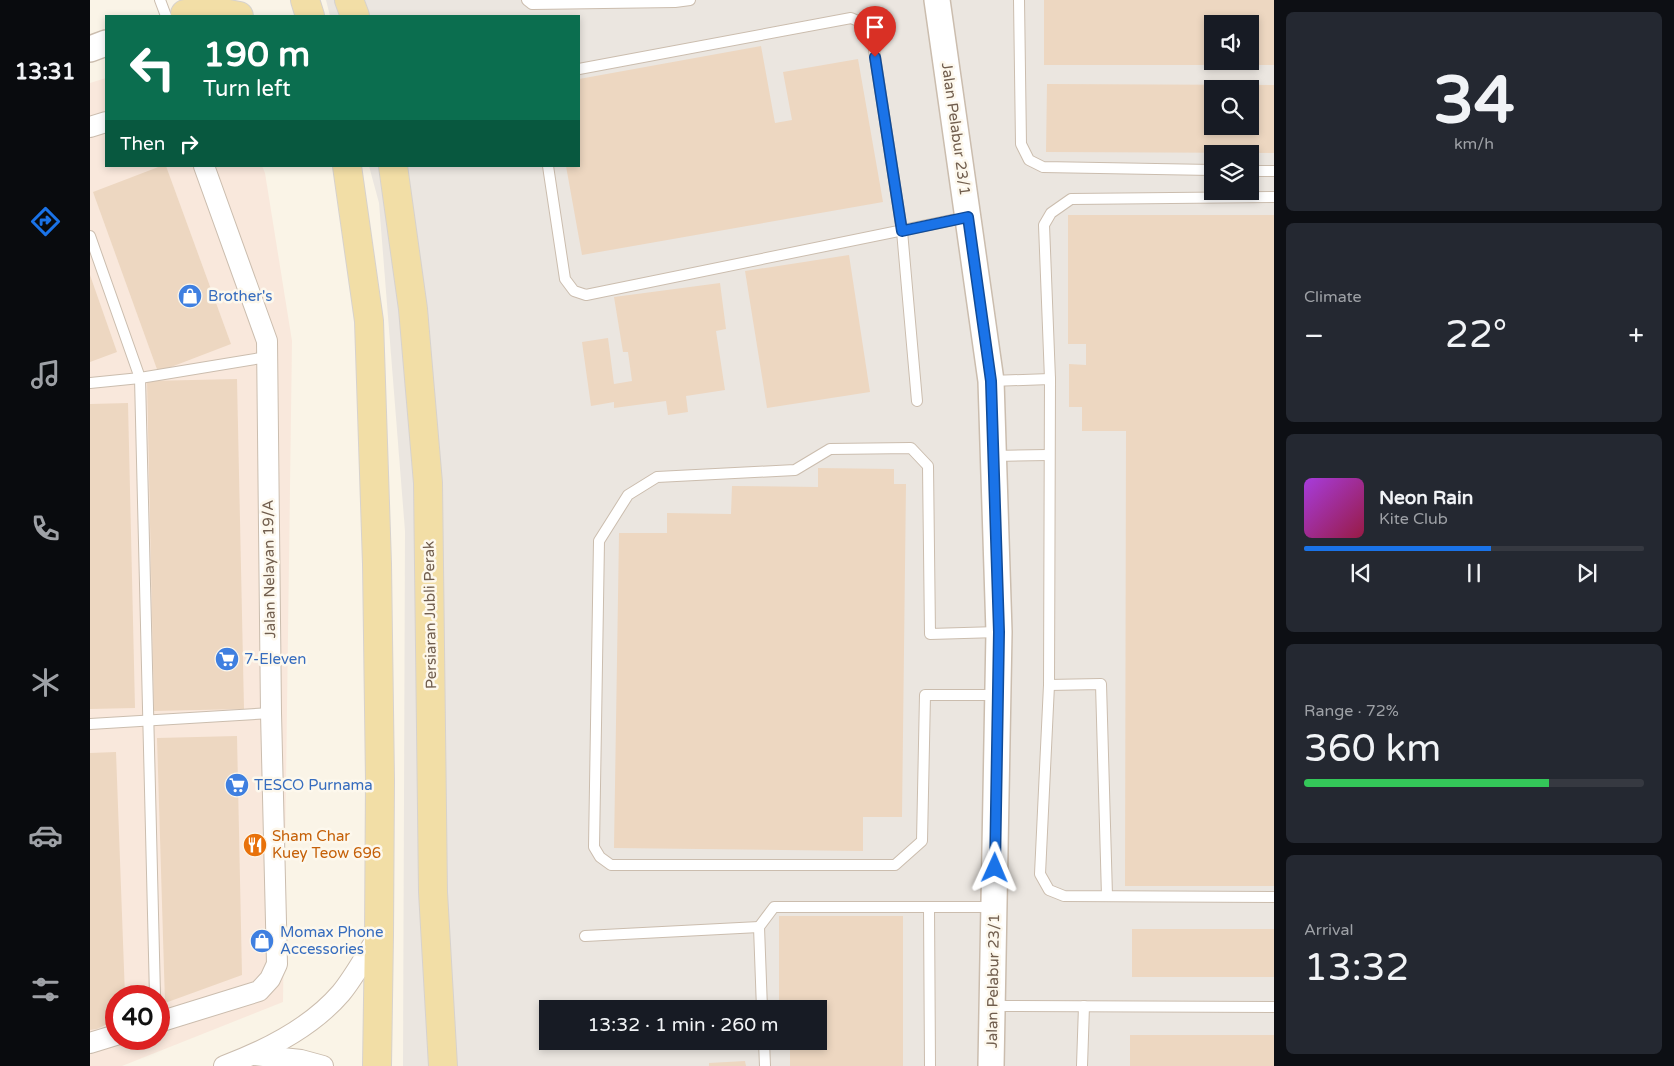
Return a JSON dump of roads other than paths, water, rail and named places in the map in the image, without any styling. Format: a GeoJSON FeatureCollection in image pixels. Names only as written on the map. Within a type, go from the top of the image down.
{"type":"FeatureCollection","features":[{"type":"Feature","properties":{"kind":"main road"},"geometry":{"type":"LineString","coordinates":[[305,0],[310,15]]}},
{"type":"Feature","properties":{"kind":"main road"},"geometry":{"type":"LineString","coordinates":[[349,0],[355,15]]}},
{"type":"Feature","properties":{"kind":"main road"},"geometry":{"type":"LineString","coordinates":[[182,12],[218,12],[234,15]]}},
{"type":"Feature","properties":{"kind":"main road"},"geometry":{"type":"LineString","coordinates":[[347,167],[369,321],[377,564],[380,781],[377,1066]]}},
{"type":"Feature","properties":{"kind":"main road","name":"Persiaran Jubli Perak"},"geometry":{"type":"LineString","coordinates":[[393,167],[413,309],[428,483],[434,892],[443,1066]]}},
{"type":"Feature","properties":{"kind":"street"},"geometry":{"type":"LineString","coordinates":[[182,12],[225,0]]}},
{"type":"Feature","properties":{"kind":"street","name":"Jalan Pelabur 23/1"},"geometry":{"type":"LineString","coordinates":[[937,0],[991,381],[999,632],[991,1066]]}},
{"type":"Feature","properties":{"kind":"street"},"geometry":{"type":"LineString","coordinates":[[90,49],[105,43]]}},
{"type":"Feature","properties":{"kind":"street"},"geometry":{"type":"LineString","coordinates":[[90,128],[105,122]]}},
{"type":"Feature","properties":{"kind":"street","name":"Jalan Nelayan 19/A"},"geometry":{"type":"LineString","coordinates":[[170,1019],[259,991],[270,979],[277,964],[271,713],[267,341],[204,167]]}},
{"type":"Feature","properties":{"kind":"street"},"geometry":{"type":"LineString","coordinates":[[224,1066],[254,1055],[314,1020],[342,992],[379,934]]}},
{"type":"Feature","properties":{"kind":"street"},"geometry":{"type":"LineString","coordinates":[[90,1043],[105,1038]]}},
{"type":"Feature","properties":{"kind":"street"},"geometry":{"type":"LineString","coordinates":[[254,1055],[301,1060],[323,1066]]}},
{"type":"Feature","properties":{"kind":"lane"},"geometry":{"type":"LineString","coordinates":[[160,0],[182,12]]}},
{"type":"Feature","properties":{"kind":"lane"},"geometry":{"type":"LineString","coordinates":[[527,0],[532,4],[675,2],[690,0]]}},
{"type":"Feature","properties":{"kind":"lane"},"geometry":{"type":"LineString","coordinates":[[1020,0],[1021,144],[1028,160],[1043,167],[1204,170]]}},
{"type":"Feature","properties":{"kind":"lane"},"geometry":{"type":"LineString","coordinates":[[580,69],[851,18],[865,24],[872,37],[902,231],[917,401]]}},
{"type":"Feature","properties":{"kind":"lane"},"geometry":{"type":"LineString","coordinates":[[548,167],[565,279],[574,291],[586,295],[968,217]]}},
{"type":"Feature","properties":{"kind":"lane"},"geometry":{"type":"LineString","coordinates":[[1259,171],[1274,171]]}},
{"type":"Feature","properties":{"kind":"lane"},"geometry":{"type":"LineString","coordinates":[[1274,197],[1071,199],[1052,213],[1044,225],[1050,379],[1048,455],[1049,685],[1040,874],[1049,890],[1064,896],[1274,897]]}},
{"type":"Feature","properties":{"kind":"lane"},"geometry":{"type":"LineString","coordinates":[[90,236],[140,378],[154,985]]}},
{"type":"Feature","properties":{"kind":"lane"},"geometry":{"type":"LineString","coordinates":[[90,383],[140,378],[267,357]]}},
{"type":"Feature","properties":{"kind":"lane"},"geometry":{"type":"LineString","coordinates":[[991,381],[1050,379]]}},
{"type":"Feature","properties":{"kind":"lane"},"geometry":{"type":"LineString","coordinates":[[998,695],[925,694],[922,841],[896,865],[611,865],[600,857],[594,847],[599,541],[628,495],[657,477],[795,470],[830,449],[910,448],[928,466],[930,634],[999,632]]}},
{"type":"Feature","properties":{"kind":"lane"},"geometry":{"type":"LineString","coordinates":[[994,456],[1048,455]]}},
{"type":"Feature","properties":{"kind":"lane"},"geometry":{"type":"LineString","coordinates":[[1049,685],[1101,684],[1107,896]]}},
{"type":"Feature","properties":{"kind":"lane"},"geometry":{"type":"LineString","coordinates":[[90,724],[271,713]]}},
{"type":"Feature","properties":{"kind":"lane"},"geometry":{"type":"LineString","coordinates":[[762,1000],[758,927],[774,907],[994,907]]}},
{"type":"Feature","properties":{"kind":"lane"},"geometry":{"type":"LineString","coordinates":[[929,907],[930,1066]]}},
{"type":"Feature","properties":{"kind":"lane"},"geometry":{"type":"LineString","coordinates":[[584,936],[758,927]]}},
{"type":"Feature","properties":{"kind":"lane"},"geometry":{"type":"LineString","coordinates":[[992,1006],[1274,1007]]}},
{"type":"Feature","properties":{"kind":"lane"},"geometry":{"type":"LineString","coordinates":[[1082,1066],[1084,1006]]}},
{"type":"Feature","properties":{"kind":"lane"},"geometry":{"type":"LineString","coordinates":[[764,1050],[765,1066]]}},
{"type":"Feature","properties":{"kind":"place","name":"Brother's"},"geometry":{"type":"Point","coordinates":[190,296]}},
{"type":"Feature","properties":{"kind":"place","name":"7-Eleven"},"geometry":{"type":"Point","coordinates":[227,659]}},
{"type":"Feature","properties":{"kind":"place","name":"TESCO Purnama"},"geometry":{"type":"Point","coordinates":[237,785]}},
{"type":"Feature","properties":{"kind":"place","name":"Sham Char Kuey Teow 696"},"geometry":{"type":"Point","coordinates":[255,845]}},
{"type":"Feature","properties":{"kind":"place","name":"Momax Phone Accessories"},"geometry":{"type":"Point","coordinates":[262,941]}}]}
